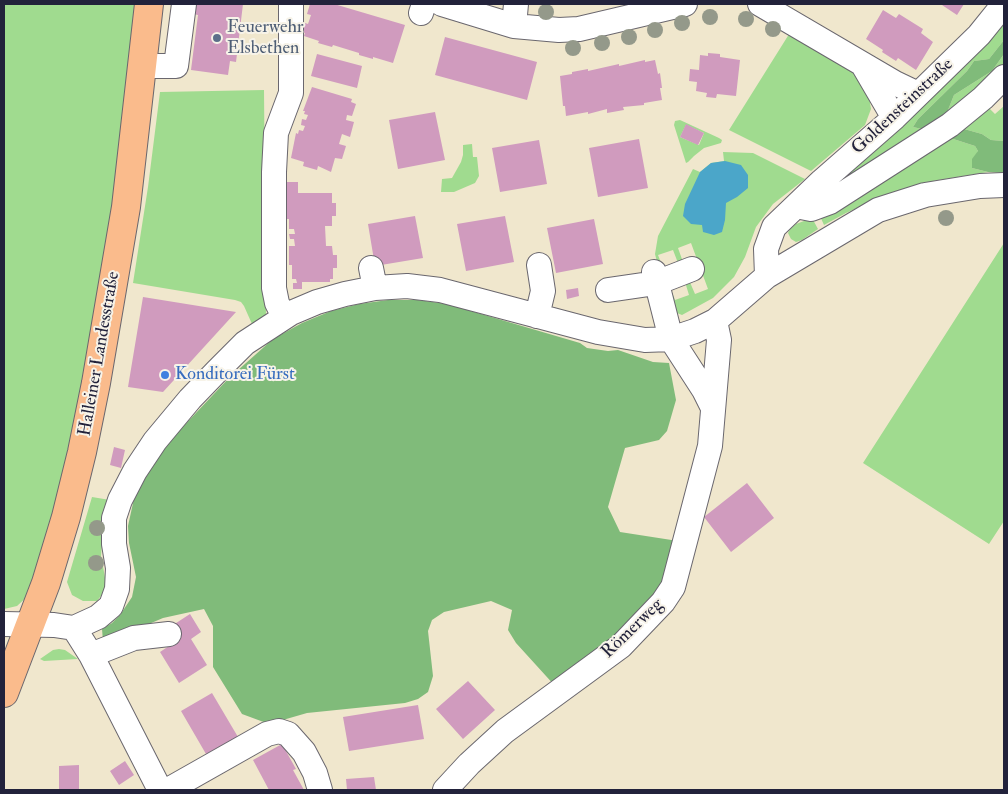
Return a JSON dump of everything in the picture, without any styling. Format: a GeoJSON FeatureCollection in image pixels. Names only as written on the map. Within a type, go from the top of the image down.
{"type":"FeatureCollection","features":[{"type":"Feature","properties":{"kind":"main road","name":"Halleiner Landesstraße"},"geometry":{"type":"LineString","coordinates":[[4,693],[46,583],[66,517],[82,452],[96,383],[126,207],[149,4]]}},
{"type":"Feature","properties":{"kind":"street"},"geometry":{"type":"LineString","coordinates":[[142,66],[176,66],[184,4]]}},
{"type":"Feature","properties":{"kind":"street"},"geometry":{"type":"LineString","coordinates":[[284,317],[274,288],[274,172],[276,133],[291,93],[291,4]]}},
{"type":"Feature","properties":{"kind":"street"},"geometry":{"type":"LineString","coordinates":[[429,7],[515,15],[559,37],[579,29],[684,4]]}},
{"type":"Feature","properties":{"kind":"street"},"geometry":{"type":"LineString","coordinates":[[760,4],[918,94]]}},
{"type":"Feature","properties":{"kind":"street","name":"Goldensteinstraße"},"geometry":{"type":"LineString","coordinates":[[767,276],[766,250],[774,227],[894,118],[979,35],[1004,4]]}},
{"type":"Feature","properties":{"kind":"street"},"geometry":{"type":"LineString","coordinates":[[862,63],[894,118]]}},
{"type":"Feature","properties":{"kind":"street","name":"Goldensteinstraße"},"geometry":{"type":"LineString","coordinates":[[796,206],[811,209],[830,202],[950,125],[983,98],[1004,77]]}},
{"type":"Feature","properties":{"kind":"street"},"geometry":{"type":"LineString","coordinates":[[4,624],[74,628],[98,617],[111,606],[117,589],[118,568],[114,544],[114,518],[120,500],[135,471],[155,440],[190,399],[245,344],[284,317],[317,302],[373,278],[407,286],[451,282],[537,316],[598,332],[645,340],[671,339],[695,331],[715,321],[767,276],[878,210],[925,195],[980,186],[1004,185]]}},
{"type":"Feature","properties":{"kind":"street"},"geometry":{"type":"LineString","coordinates":[[537,316],[542,291],[539,265]]}},
{"type":"Feature","properties":{"kind":"street"},"geometry":{"type":"LineString","coordinates":[[608,290],[692,269]]}},
{"type":"Feature","properties":{"kind":"street"},"geometry":{"type":"LineString","coordinates":[[655,277],[671,339],[704,390],[713,408]]}},
{"type":"Feature","properties":{"kind":"street","name":"Römerweg"},"geometry":{"type":"LineString","coordinates":[[449,789],[469,764],[505,731],[620,646],[663,602],[673,587],[710,446],[719,340],[715,321]]}},
{"type":"Feature","properties":{"kind":"street"},"geometry":{"type":"LineString","coordinates":[[74,628],[91,655],[160,790]]}},
{"type":"Feature","properties":{"kind":"street"},"geometry":{"type":"LineString","coordinates":[[91,655],[134,638],[170,634]]}},
{"type":"Feature","properties":{"kind":"street"},"geometry":{"type":"LineString","coordinates":[[168,790],[267,734],[279,731],[288,734],[300,747],[315,773],[320,790]]}},
{"type":"Feature","properties":{"kind":"green space"},"geometry":{"type":"Polygon","coordinates":[[[4,4],[140,4],[120,167],[71,459],[29,595],[17,606],[4,609],[4,4]]]}},
{"type":"Feature","properties":{"kind":"green space"},"geometry":{"type":"Polygon","coordinates":[[[1004,19],[1004,40],[989,59],[974,61],[967,71],[918,119],[913,127],[931,131],[818,200],[1004,19]]]}},
{"type":"Feature","properties":{"kind":"green space"},"geometry":{"type":"Polygon","coordinates":[[[791,31],[852,70],[868,90],[871,109],[865,125],[811,171],[729,130],[791,31]]]}},
{"type":"Feature","properties":{"kind":"green space"},"geometry":{"type":"Polygon","coordinates":[[[1004,40],[1004,54],[992,71],[954,95],[944,120],[931,131],[913,127],[918,119],[967,71],[974,61],[989,59],[1004,40]]]}},
{"type":"Feature","properties":{"kind":"green space"},"geometry":{"type":"Polygon","coordinates":[[[1004,54],[1004,67],[944,120],[954,95],[992,71],[1004,54]]]}},
{"type":"Feature","properties":{"kind":"green space"},"geometry":{"type":"Polygon","coordinates":[[[264,90],[266,316],[252,324],[241,302],[133,283],[160,92],[264,90]]]}},
{"type":"Feature","properties":{"kind":"green space"},"geometry":{"type":"Polygon","coordinates":[[[984,103],[995,114],[1004,106],[1004,141],[991,140],[982,134],[957,127],[984,103]]]}},
{"type":"Feature","properties":{"kind":"green space"},"geometry":{"type":"Polygon","coordinates":[[[680,120],[719,138],[722,140],[721,143],[704,148],[686,163],[674,125],[675,121],[680,120]],[[686,125],[680,137],[699,145],[704,133],[686,125]]]}},
{"type":"Feature","properties":{"kind":"green space"},"geometry":{"type":"Polygon","coordinates":[[[957,127],[982,134],[991,140],[1004,141],[1004,173],[972,168],[972,159],[978,151],[975,146],[944,136],[957,127]]]}},
{"type":"Feature","properties":{"kind":"green space"},"geometry":{"type":"Polygon","coordinates":[[[944,136],[975,146],[978,151],[972,168],[988,172],[933,181],[886,195],[824,225],[819,214],[944,136]]]}},
{"type":"Feature","properties":{"kind":"green space"},"geometry":{"type":"Polygon","coordinates":[[[472,144],[473,157],[477,157],[479,176],[475,183],[454,192],[441,192],[442,179],[452,178],[461,162],[463,145],[472,144]]]}},
{"type":"Feature","properties":{"kind":"green space"},"geometry":{"type":"Polygon","coordinates":[[[723,152],[753,153],[805,179],[773,204],[756,227],[745,257],[734,277],[713,298],[682,315],[677,313],[666,289],[670,287],[675,300],[689,295],[685,282],[689,280],[695,294],[708,289],[691,243],[678,248],[683,262],[678,263],[673,250],[658,255],[663,268],[659,270],[655,254],[658,236],[693,169],[700,172],[711,163],[724,161],[723,152]]]}},
{"type":"Feature","properties":{"kind":"green space"},"geometry":{"type":"Polygon","coordinates":[[[812,218],[818,229],[802,240],[796,242],[791,239],[788,233],[790,229],[796,224],[812,218]]]}},
{"type":"Feature","properties":{"kind":"green space"},"geometry":{"type":"Polygon","coordinates":[[[1004,243],[1004,521],[989,544],[863,463],[1004,243]]]}},
{"type":"Feature","properties":{"kind":"green space"},"geometry":{"type":"Polygon","coordinates":[[[388,300],[418,300],[447,304],[580,343],[587,348],[608,351],[618,350],[653,362],[669,363],[676,400],[667,431],[659,440],[625,448],[608,507],[620,532],[678,541],[671,568],[639,618],[556,687],[516,643],[508,630],[512,610],[491,601],[444,612],[432,620],[428,631],[433,676],[428,692],[418,699],[405,703],[307,713],[269,724],[242,714],[213,667],[213,626],[204,609],[163,618],[123,635],[103,641],[102,629],[120,615],[132,597],[136,577],[129,543],[128,526],[135,494],[155,461],[177,433],[228,379],[273,339],[302,323],[331,311],[359,304],[388,300]]]}},
{"type":"Feature","properties":{"kind":"green space"},"geometry":{"type":"Polygon","coordinates":[[[92,497],[110,500],[103,531],[101,556],[107,588],[97,601],[83,601],[72,595],[67,582],[92,497]]]}},
{"type":"Feature","properties":{"kind":"green space"},"geometry":{"type":"Polygon","coordinates":[[[53,650],[65,650],[78,659],[44,661],[40,659],[53,650]]]}},
{"type":"Feature","properties":{"kind":"water"},"geometry":{"type":"Polygon","coordinates":[[[725,161],[741,165],[748,175],[748,188],[726,203],[722,232],[714,235],[703,232],[702,225],[691,224],[683,216],[685,204],[700,172],[711,163],[725,161]]]}},
{"type":"Feature","properties":{"kind":"building","name":"Feuerwehr Elsbethen"},"geometry":{"type":"Polygon","coordinates":[[[189,4],[243,4],[236,62],[230,61],[228,75],[191,70],[198,15],[188,13],[189,4]]]}},
{"type":"Feature","properties":{"kind":"building"},"geometry":{"type":"Polygon","coordinates":[[[310,4],[334,4],[405,25],[393,63],[359,55],[359,53],[333,45],[332,47],[318,43],[319,41],[304,36],[305,33],[302,32],[305,23],[308,24],[311,15],[307,14],[310,4]]]}},
{"type":"Feature","properties":{"kind":"building"},"geometry":{"type":"Polygon","coordinates":[[[943,4],[964,4],[957,15],[943,4]]]}},
{"type":"Feature","properties":{"kind":"building"},"geometry":{"type":"Polygon","coordinates":[[[883,10],[896,18],[899,14],[923,29],[921,33],[933,42],[916,70],[898,58],[896,61],[866,39],[883,10]]]}},
{"type":"Feature","properties":{"kind":"building"},"geometry":{"type":"Polygon","coordinates":[[[445,37],[537,62],[527,100],[435,75],[445,37]]]}},
{"type":"Feature","properties":{"kind":"building"},"geometry":{"type":"Polygon","coordinates":[[[708,53],[720,54],[720,57],[740,60],[736,96],[717,94],[716,98],[706,97],[707,93],[696,91],[697,82],[689,81],[690,69],[699,70],[700,55],[708,56],[708,53]]]}},
{"type":"Feature","properties":{"kind":"building"},"geometry":{"type":"Polygon","coordinates":[[[317,54],[362,66],[357,88],[311,76],[317,54]]]}},
{"type":"Feature","properties":{"kind":"building"},"geometry":{"type":"Polygon","coordinates":[[[645,60],[645,62],[655,60],[658,74],[660,73],[662,100],[644,103],[644,105],[623,107],[624,110],[607,113],[607,109],[588,114],[588,112],[566,116],[560,76],[572,74],[572,72],[588,69],[588,71],[619,64],[619,66],[645,60]]]}},
{"type":"Feature","properties":{"kind":"building"},"geometry":{"type":"Polygon","coordinates":[[[312,87],[352,99],[351,102],[356,104],[352,116],[347,115],[346,120],[354,122],[350,137],[342,134],[339,144],[346,146],[342,159],[335,158],[331,172],[318,166],[317,170],[303,166],[304,162],[291,158],[296,133],[298,134],[299,130],[303,131],[305,126],[301,125],[302,119],[306,120],[308,115],[304,114],[305,111],[303,111],[312,87]]]}},
{"type":"Feature","properties":{"kind":"building"},"geometry":{"type":"Polygon","coordinates":[[[435,112],[445,160],[398,169],[389,120],[435,112]]]}},
{"type":"Feature","properties":{"kind":"building"},"geometry":{"type":"Polygon","coordinates":[[[686,124],[704,133],[698,145],[680,137],[686,124]]]}},
{"type":"Feature","properties":{"kind":"building"},"geometry":{"type":"Polygon","coordinates":[[[639,139],[648,188],[598,197],[589,148],[639,139]]]}},
{"type":"Feature","properties":{"kind":"building"},"geometry":{"type":"Polygon","coordinates":[[[539,140],[547,184],[500,192],[492,148],[539,140]]]}},
{"type":"Feature","properties":{"kind":"building"},"geometry":{"type":"Polygon","coordinates":[[[286,182],[298,182],[298,193],[332,193],[332,203],[336,203],[336,216],[332,216],[332,226],[325,226],[326,246],[332,246],[333,255],[337,255],[337,268],[333,268],[333,279],[330,279],[330,282],[302,282],[302,289],[293,289],[293,283],[297,283],[296,279],[292,279],[292,265],[289,265],[289,246],[295,246],[294,239],[290,239],[289,234],[295,234],[294,229],[289,229],[289,219],[284,219],[286,182]]]}},
{"type":"Feature","properties":{"kind":"building"},"geometry":{"type":"Polygon","coordinates":[[[415,216],[423,258],[375,266],[368,224],[415,216]]]}},
{"type":"Feature","properties":{"kind":"building"},"geometry":{"type":"Polygon","coordinates":[[[505,216],[514,262],[466,271],[457,224],[505,216]]]}},
{"type":"Feature","properties":{"kind":"building"},"geometry":{"type":"Polygon","coordinates":[[[594,219],[603,264],[556,273],[547,228],[594,219]]]}},
{"type":"Feature","properties":{"kind":"building"},"geometry":{"type":"Polygon","coordinates":[[[578,288],[579,296],[567,299],[566,290],[578,288]]]}},
{"type":"Feature","properties":{"kind":"building"},"geometry":{"type":"Polygon","coordinates":[[[143,297],[236,312],[163,392],[128,387],[143,297]]]}},
{"type":"Feature","properties":{"kind":"building"},"geometry":{"type":"Polygon","coordinates":[[[114,447],[125,450],[121,468],[110,465],[114,447]]]}},
{"type":"Feature","properties":{"kind":"building"},"geometry":{"type":"Polygon","coordinates":[[[747,483],[774,518],[731,552],[704,517],[747,483]]]}},
{"type":"Feature","properties":{"kind":"building"},"geometry":{"type":"Polygon","coordinates":[[[190,614],[201,632],[191,639],[207,665],[179,683],[160,652],[178,640],[170,627],[190,614]]]}},
{"type":"Feature","properties":{"kind":"building"},"geometry":{"type":"Polygon","coordinates":[[[468,681],[495,710],[463,739],[436,709],[468,681]]]}},
{"type":"Feature","properties":{"kind":"building"},"geometry":{"type":"Polygon","coordinates":[[[212,693],[238,737],[206,754],[181,711],[212,693]]]}},
{"type":"Feature","properties":{"kind":"building"},"geometry":{"type":"Polygon","coordinates":[[[418,705],[424,739],[349,751],[343,717],[418,705]]]}},
{"type":"Feature","properties":{"kind":"building"},"geometry":{"type":"Polygon","coordinates":[[[282,744],[296,769],[293,770],[304,790],[269,790],[253,760],[282,744]]]}},
{"type":"Feature","properties":{"kind":"building"},"geometry":{"type":"Polygon","coordinates":[[[125,761],[134,775],[119,785],[110,771],[125,761]]]}},
{"type":"Feature","properties":{"kind":"building"},"geometry":{"type":"Polygon","coordinates":[[[79,765],[79,790],[59,790],[59,766],[79,765]]]}},
{"type":"Feature","properties":{"kind":"building"},"geometry":{"type":"Polygon","coordinates":[[[374,777],[376,790],[347,790],[346,779],[374,777]]]}},
{"type":"Feature","properties":{"kind":"place","name":"Feuerwehr Elsbethen"},"geometry":{"type":"Point","coordinates":[217,38]}},
{"type":"Feature","properties":{"kind":"place","name":"Konditorei Fürst"},"geometry":{"type":"Point","coordinates":[165,375]}}]}
